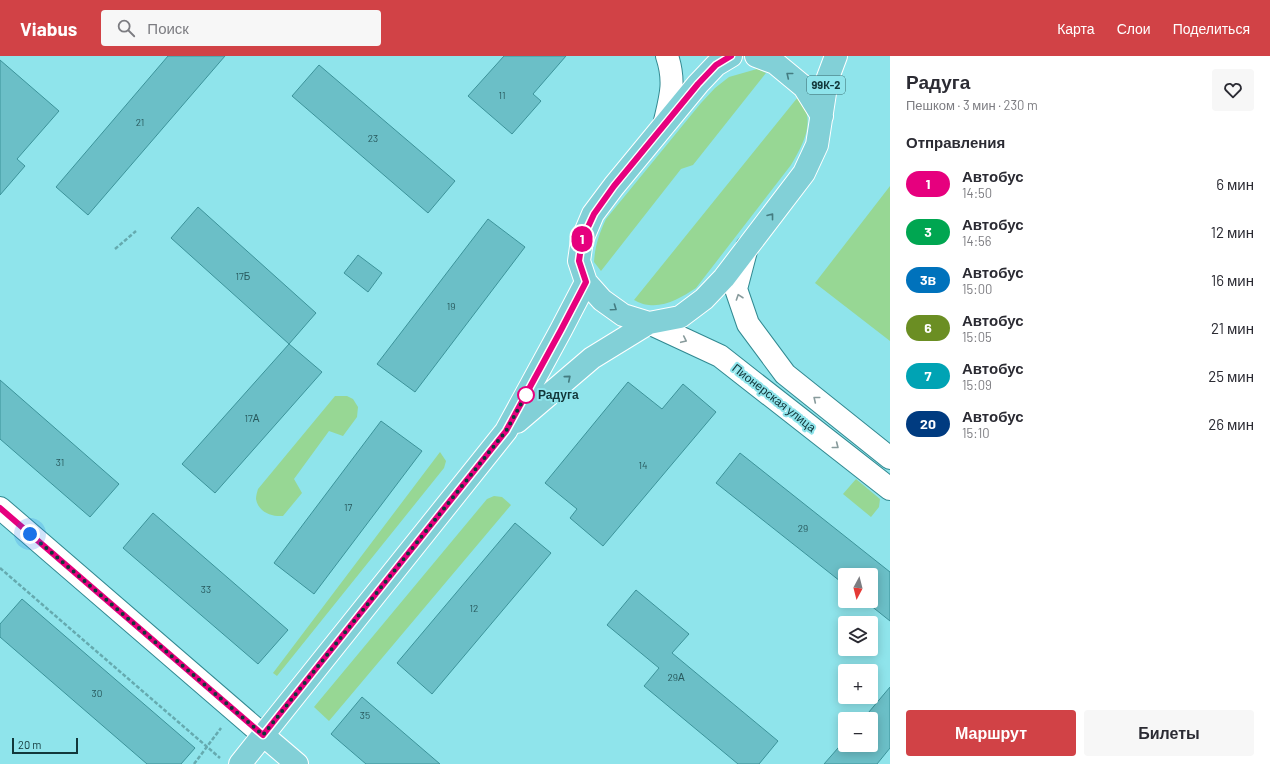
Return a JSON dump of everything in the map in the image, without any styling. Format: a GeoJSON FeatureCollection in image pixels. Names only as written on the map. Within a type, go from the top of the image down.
{"type":"FeatureCollection","features":[{"type":"Feature","properties":{"kind":"main road"},"geometry":{"type":"LineString","coordinates":[[664,126],[672,91],[672,70],[667,56]]}},
{"type":"Feature","properties":{"kind":"main road"},"geometry":{"type":"LineString","coordinates":[[649,323],[623,315],[602,300],[586,282],[579,261],[582,240],[594,214],[614,186],[702,79],[716,65],[731,56]]}},
{"type":"Feature","properties":{"kind":"main road"},"geometry":{"type":"LineString","coordinates":[[506,431],[592,358],[649,323],[680,317],[704,299],[724,278],[804,173],[817,145],[822,116],[804,87],[775,63],[756,56]]}},
{"type":"Feature","properties":{"kind":"main road","name":"99К-2"},"geometry":{"type":"LineString","coordinates":[[822,116],[827,80],[836,56]]}},
{"type":"Feature","properties":{"kind":"main road","name":"Пионерская улица"},"geometry":{"type":"LineString","coordinates":[[747,247],[736,289],[748,324],[785,374],[890,458]]}},
{"type":"Feature","properties":{"kind":"main road"},"geometry":{"type":"LineString","coordinates":[[230,761],[263,735],[506,431],[586,282]]}},
{"type":"Feature","properties":{"kind":"main road","name":"Пионерская улица"},"geometry":{"type":"LineString","coordinates":[[649,323],[720,356],[890,489]]}},
{"type":"Feature","properties":{"kind":"main road"},"geometry":{"type":"LineString","coordinates":[[0,508],[297,764]]}},
{"type":"Feature","properties":{"kind":"path"},"geometry":{"type":"LineString","coordinates":[[114,248],[136,231]]}},
{"type":"Feature","properties":{"kind":"path"},"geometry":{"type":"LineString","coordinates":[[0,568],[207,747],[230,761]]}},
{"type":"Feature","properties":{"kind":"path"},"geometry":{"type":"LineString","coordinates":[[194,764],[224,724]]}},
{"type":"Feature","properties":{"kind":"green space"},"geometry":{"type":"Polygon","coordinates":[[[757,69],[766,73],[693,165],[681,169],[601,271],[594,262],[595,251],[606,219],[715,88],[729,77],[757,69]]]}},
{"type":"Feature","properties":{"kind":"green space"},"geometry":{"type":"Polygon","coordinates":[[[798,97],[806,111],[807,125],[804,139],[798,152],[791,165],[696,288],[668,303],[647,305],[634,300],[798,97]]]}},
{"type":"Feature","properties":{"kind":"green space"},"geometry":{"type":"Polygon","coordinates":[[[890,186],[890,341],[815,283],[890,186]]]}},
{"type":"Feature","properties":{"kind":"green space"},"geometry":{"type":"Polygon","coordinates":[[[335,396],[347,396],[353,399],[358,407],[357,417],[343,436],[329,431],[294,479],[302,493],[283,516],[274,516],[266,513],[257,504],[256,498],[258,489],[335,396]]]}},
{"type":"Feature","properties":{"kind":"green space"},"geometry":{"type":"Polygon","coordinates":[[[440,452],[446,461],[444,468],[277,676],[273,673],[440,452]]]}},
{"type":"Feature","properties":{"kind":"green space"},"geometry":{"type":"Polygon","coordinates":[[[856,479],[880,499],[879,507],[871,517],[843,494],[856,479]]]}},
{"type":"Feature","properties":{"kind":"green space"},"geometry":{"type":"Polygon","coordinates":[[[494,496],[502,497],[511,505],[329,721],[314,707],[487,499],[494,496]]]}},
{"type":"Feature","properties":{"kind":"building"},"geometry":{"type":"Polygon","coordinates":[[[168,56],[225,56],[88,215],[56,187],[168,56]]]}},
{"type":"Feature","properties":{"kind":"building"},"geometry":{"type":"Polygon","coordinates":[[[504,56],[566,56],[533,94],[541,101],[512,134],[468,96],[504,56]]]}},
{"type":"Feature","properties":{"kind":"building"},"geometry":{"type":"Polygon","coordinates":[[[0,60],[59,111],[17,159],[25,166],[0,195],[0,60]]]}},
{"type":"Feature","properties":{"kind":"building"},"geometry":{"type":"Polygon","coordinates":[[[319,65],[455,181],[428,213],[292,96],[319,65]]]}},
{"type":"Feature","properties":{"kind":"building"},"geometry":{"type":"Polygon","coordinates":[[[198,207],[316,313],[289,344],[171,238],[198,207]]]}},
{"type":"Feature","properties":{"kind":"building"},"geometry":{"type":"Polygon","coordinates":[[[488,219],[525,247],[415,392],[377,364],[488,219]]]}},
{"type":"Feature","properties":{"kind":"building"},"geometry":{"type":"Polygon","coordinates":[[[358,255],[382,273],[368,292],[344,273],[358,255]]]}},
{"type":"Feature","properties":{"kind":"building"},"geometry":{"type":"Polygon","coordinates":[[[289,344],[322,372],[215,493],[182,464],[289,344]]]}},
{"type":"Feature","properties":{"kind":"building"},"geometry":{"type":"Polygon","coordinates":[[[0,380],[119,484],[90,517],[0,439],[0,380]]]}},
{"type":"Feature","properties":{"kind":"building"},"geometry":{"type":"Polygon","coordinates":[[[628,382],[662,409],[683,384],[716,412],[603,546],[570,518],[577,509],[545,483],[628,382]]]}},
{"type":"Feature","properties":{"kind":"building"},"geometry":{"type":"Polygon","coordinates":[[[381,421],[422,451],[314,594],[274,563],[381,421]]]}},
{"type":"Feature","properties":{"kind":"building"},"geometry":{"type":"Polygon","coordinates":[[[740,453],[890,572],[890,621],[874,608],[878,608],[878,568],[838,568],[838,579],[716,483],[740,453]]]}},
{"type":"Feature","properties":{"kind":"building"},"geometry":{"type":"Polygon","coordinates":[[[153,513],[288,630],[258,664],[123,548],[153,513]]]}},
{"type":"Feature","properties":{"kind":"building"},"geometry":{"type":"Polygon","coordinates":[[[515,523],[551,553],[432,694],[397,663],[515,523]]]}},
{"type":"Feature","properties":{"kind":"building"},"geometry":{"type":"Polygon","coordinates":[[[636,590],[689,634],[672,653],[778,741],[759,764],[738,764],[644,686],[659,668],[607,625],[636,590]]]}},
{"type":"Feature","properties":{"kind":"building"},"geometry":{"type":"Polygon","coordinates":[[[22,599],[195,748],[181,764],[147,764],[0,637],[0,624],[22,599]]]}},
{"type":"Feature","properties":{"kind":"building"},"geometry":{"type":"Polygon","coordinates":[[[890,687],[890,748],[877,764],[824,764],[838,748],[838,752],[878,752],[878,712],[869,712],[876,704],[878,704],[878,701],[890,687]]]}},
{"type":"Feature","properties":{"kind":"building"},"geometry":{"type":"Polygon","coordinates":[[[362,697],[440,764],[366,764],[331,734],[362,697]]]}},
{"type":"Feature","properties":{"kind":"bus line","name":"1"},"geometry":{"type":"LineString","coordinates":[[0,508],[263,735],[506,431],[586,282],[579,261],[582,240],[594,214],[614,186],[698,84],[716,65],[731,56]]}},
{"type":"Feature","properties":{"kind":"place","name":"Радуга"},"geometry":{"type":"Point","coordinates":[526,395]}},
{"type":"Feature","properties":{"kind":"route"},"geometry":{"type":"LineString","coordinates":[[30,534],[263,735],[506,431],[527,393],[526,395]]}}]}
